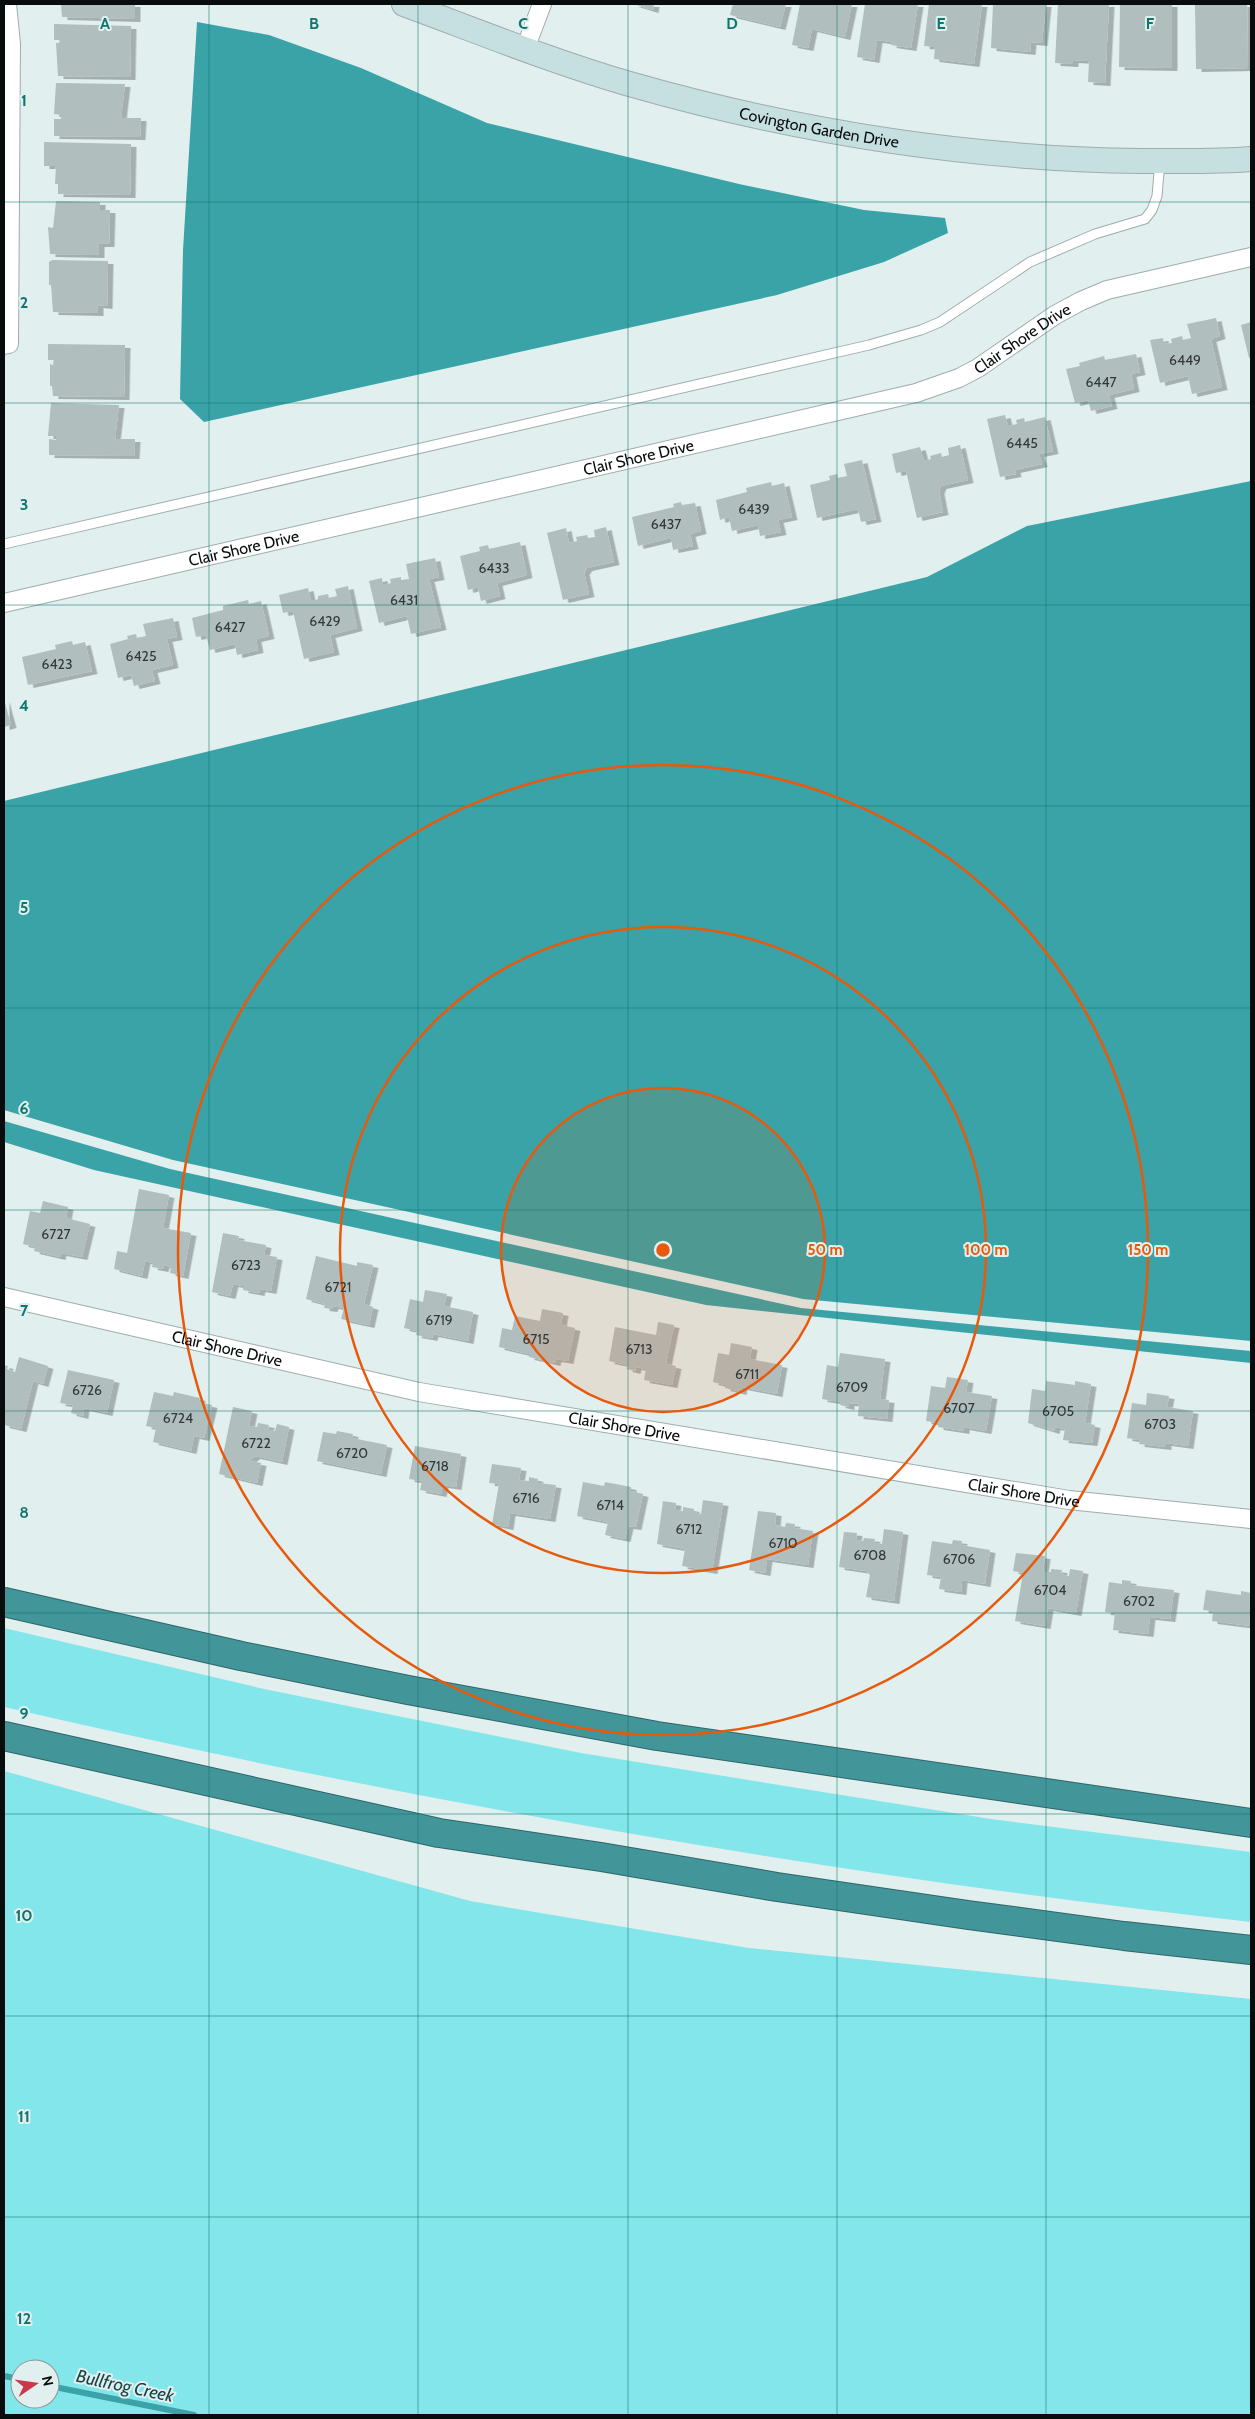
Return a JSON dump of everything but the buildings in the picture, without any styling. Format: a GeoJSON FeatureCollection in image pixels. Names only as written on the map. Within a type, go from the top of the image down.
{"type":"FeatureCollection","features":[{"type":"Feature","properties":{"kind":"highway"},"geometry":{"type":"LineString","coordinates":[[4,1602],[398,1688],[657,1736],[1251,1823]]}},
{"type":"Feature","properties":{"kind":"highway"},"geometry":{"type":"LineString","coordinates":[[4,1736],[439,1833],[601,1857],[777,1887],[968,1915],[1124,1936],[1251,1950]]}},
{"type":"Feature","properties":{"kind":"street"},"geometry":{"type":"LineString","coordinates":[[6,345],[11,44],[7,4]]}},
{"type":"Feature","properties":{"kind":"street"},"geometry":{"type":"LineString","coordinates":[[11,44],[17,4]]}},
{"type":"Feature","properties":{"kind":"street","name":"Covington Garden Drive"},"geometry":{"type":"LineString","coordinates":[[404,4],[525,49],[624,82],[727,110],[831,130],[933,146],[1015,155],[1097,160],[1251,159]]}},
{"type":"Feature","properties":{"kind":"street"},"geometry":{"type":"LineString","coordinates":[[525,49],[542,4]]}},
{"type":"Feature","properties":{"kind":"street","name":"Clair Shore Drive"},"geometry":{"type":"LineString","coordinates":[[4,603],[916,394],[959,378],[978,368],[1055,315],[1107,290],[1251,257]]}},
{"type":"Feature","properties":{"kind":"street","name":"Clair Shore Drive"},"geometry":{"type":"LineString","coordinates":[[4,1297],[419,1392],[1068,1500],[1251,1519]]}},
{"type":"Feature","properties":{"kind":"lane"},"geometry":{"type":"LineString","coordinates":[[4,544],[869,345],[921,330],[940,322],[1030,262],[1095,234],[1145,218],[1152,210],[1157,196],[1160,161]]}},
{"type":"Feature","properties":{"kind":"shaded area"},"geometry":{"type":"Polygon","coordinates":[[[197,22],[269,35],[361,68],[487,123],[739,184],[864,210],[945,218],[948,233],[884,262],[777,295],[204,422],[180,399],[183,250],[197,22]]]}},
{"type":"Feature","properties":{"kind":"shaded area"},"geometry":{"type":"Polygon","coordinates":[[[1251,481],[1251,1341],[803,1299],[173,1160],[4,1110],[4,801],[927,577],[1027,526],[1251,481]]]}},
{"type":"Feature","properties":{"kind":"shaded area"},"geometry":{"type":"Polygon","coordinates":[[[4,1121],[170,1169],[801,1308],[1251,1351],[1251,1363],[706,1305],[94,1170],[4,1142],[4,1121]]]}},
{"type":"Feature","properties":{"kind":"shaded area"},"geometry":{"type":"Polygon","coordinates":[[[4,1628],[264,1689],[581,1753],[991,1819],[1251,1852],[1251,1922],[937,1882],[624,1832],[313,1774],[158,1742],[4,1707],[4,1628]]]}},
{"type":"Feature","properties":{"kind":"shaded area"},"geometry":{"type":"Polygon","coordinates":[[[4,1771],[470,1901],[749,1948],[1251,1999],[1251,2415],[4,2415],[4,1771]]]}},
{"type":"Feature","properties":{"kind":"waterway","name":"Bullfrog Creek"},"geometry":{"type":"LineString","coordinates":[[4,2376],[10,2377]]}},
{"type":"Feature","properties":{"kind":"waterway","name":"Bullfrog Creek"},"geometry":{"type":"LineString","coordinates":[[60,2388],[194,2415]]}}]}
